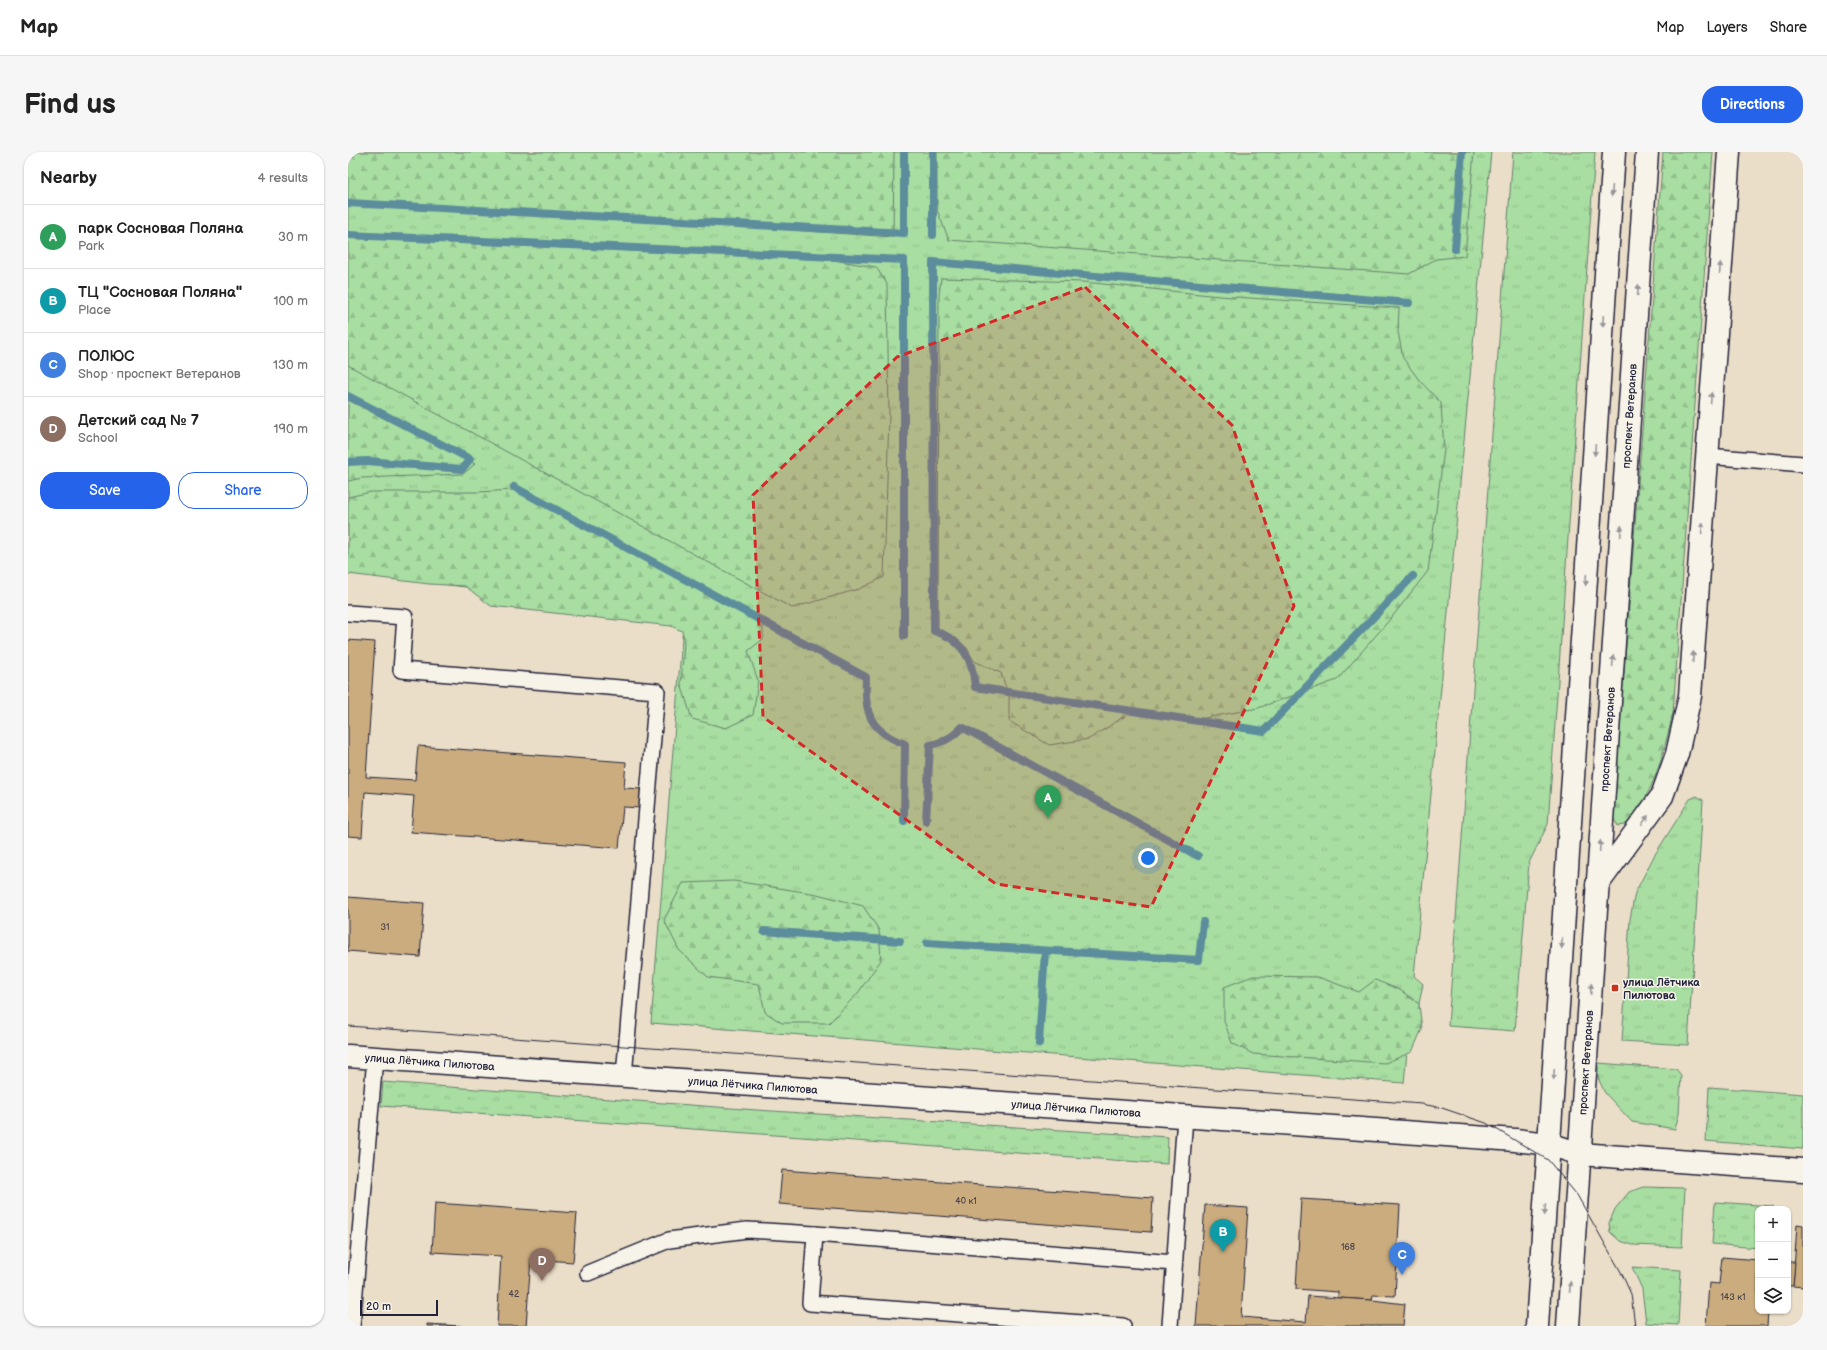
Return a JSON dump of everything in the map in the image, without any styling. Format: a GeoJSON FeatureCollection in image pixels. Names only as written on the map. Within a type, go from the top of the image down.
{"type":"FeatureCollection","features":[{"type":"Feature","properties":{"kind":"main road"},"geometry":{"type":"LineString","coordinates":[[1537,1326],[1614,152]]}},
{"type":"Feature","properties":{"kind":"main road","name":"проспект Ветеранов"},"geometry":{"type":"LineString","coordinates":[[1568,1326],[1647,152]]}},
{"type":"Feature","properties":{"kind":"main road"},"geometry":{"type":"LineString","coordinates":[[1597,885],[1662,796],[1677,754],[1690,696],[1729,152]]}},
{"type":"Feature","properties":{"kind":"main road","name":"улица Лётчика Пилютова"},"geometry":{"type":"LineString","coordinates":[[348,1056],[1549,1144],[1580,1154],[1803,1170]]}},
{"type":"Feature","properties":{"kind":"lane"},"geometry":{"type":"LineString","coordinates":[[1707,456],[1803,464]]}},
{"type":"Feature","properties":{"kind":"lane"},"geometry":{"type":"LineString","coordinates":[[348,613],[405,617],[401,670],[657,691],[624,1076]]}},
{"type":"Feature","properties":{"kind":"lane"},"geometry":{"type":"LineString","coordinates":[[352,1326],[375,1058]]}},
{"type":"Feature","properties":{"kind":"lane"},"geometry":{"type":"LineString","coordinates":[[1170,1326],[1185,1117]]}},
{"type":"Feature","properties":{"kind":"lane"},"geometry":{"type":"LineString","coordinates":[[588,1273],[669,1240],[747,1230],[815,1234],[1174,1263]]}},
{"type":"Feature","properties":{"kind":"lane"},"geometry":{"type":"LineString","coordinates":[[815,1234],[810,1303],[1123,1326]]}},
{"type":"Feature","properties":{"kind":"highlighted area"},"geometry":{"type":"Polygon","coordinates":[[[1085,287],[1232,425],[1294,606],[1151,907],[996,884],[763,717],[753,495],[897,357],[1085,287]]]}},
{"type":"Feature","properties":{"kind":"green space"},"geometry":{"type":"Polygon","coordinates":[[[348,152],[1491,152],[1414,976],[1423,984],[1419,1004],[1412,999],[1404,1083],[651,1023],[684,613],[348,573],[348,152]]]}},
{"type":"Feature","properties":{"kind":"green space"},"geometry":{"type":"Polygon","coordinates":[[[348,152],[894,152],[893,237],[348,200],[348,152]]]}},
{"type":"Feature","properties":{"kind":"green space"},"geometry":{"type":"Polygon","coordinates":[[[937,152],[1474,152],[1465,256],[1436,259],[1409,274],[949,240],[937,210],[937,152]]]}},
{"type":"Feature","properties":{"kind":"green space"},"geometry":{"type":"Polygon","coordinates":[[[1513,152],[1595,152],[1548,824],[1529,863],[1515,1031],[1448,1026],[1513,152]]]}},
{"type":"Feature","properties":{"kind":"green space"},"geometry":{"type":"Polygon","coordinates":[[[1663,152],[1713,152],[1673,713],[1666,743],[1651,787],[1644,800],[1625,825],[1618,826],[1613,818],[1663,152]]]}},
{"type":"Feature","properties":{"kind":"green space"},"geometry":{"type":"Polygon","coordinates":[[[348,238],[833,260],[876,267],[887,284],[889,415],[884,577],[859,589],[792,608],[348,365],[348,238]]]}},
{"type":"Feature","properties":{"kind":"green space"},"geometry":{"type":"Polygon","coordinates":[[[941,278],[1084,282],[1219,296],[1399,308],[1398,332],[1403,358],[1419,380],[1441,403],[1444,450],[1428,571],[1392,617],[1337,680],[1258,708],[1189,721],[1136,709],[1089,739],[1049,745],[1009,721],[1009,697],[1001,673],[974,661],[967,648],[955,637],[938,628],[939,295],[941,278]]]}},
{"type":"Feature","properties":{"kind":"green space"},"geometry":{"type":"Polygon","coordinates":[[[348,400],[475,464],[463,474],[362,478],[348,481],[348,400]]]}},
{"type":"Feature","properties":{"kind":"green space"},"geometry":{"type":"Polygon","coordinates":[[[513,490],[550,503],[763,624],[763,639],[748,651],[758,681],[753,715],[726,728],[692,719],[681,684],[684,642],[682,631],[671,626],[491,606],[465,586],[429,584],[348,574],[348,497],[371,492],[478,492],[513,490]]]}},
{"type":"Feature","properties":{"kind":"green space"},"geometry":{"type":"Polygon","coordinates":[[[1697,796],[1703,800],[1688,1045],[1622,1041],[1630,919],[1635,893],[1654,856],[1690,799],[1697,796]]]}},
{"type":"Feature","properties":{"kind":"green space"},"geometry":{"type":"Polygon","coordinates":[[[734,881],[817,894],[863,906],[879,930],[881,960],[858,993],[829,1023],[782,1023],[765,1012],[759,984],[708,977],[679,950],[664,920],[683,883],[734,881]]]}},
{"type":"Feature","properties":{"kind":"green space"},"geometry":{"type":"Polygon","coordinates":[[[1253,976],[1318,977],[1359,992],[1375,980],[1400,990],[1419,1004],[1422,1029],[1412,1052],[1385,1063],[1253,1054],[1232,1043],[1224,1021],[1224,987],[1253,976]]]}},
{"type":"Feature","properties":{"kind":"green space"},"geometry":{"type":"Polygon","coordinates":[[[1598,1063],[1676,1069],[1681,1075],[1679,1114],[1675,1129],[1632,1122],[1605,1093],[1598,1078],[1598,1063]]]}},
{"type":"Feature","properties":{"kind":"green space"},"geometry":{"type":"Polygon","coordinates":[[[383,1082],[757,1110],[1168,1137],[1167,1164],[381,1106],[383,1082]]]}},
{"type":"Feature","properties":{"kind":"green space"},"geometry":{"type":"Polygon","coordinates":[[[1709,1087],[1803,1094],[1803,1149],[1706,1141],[1709,1087]]]}},
{"type":"Feature","properties":{"kind":"green space"},"geometry":{"type":"Polygon","coordinates":[[[1643,1187],[1685,1188],[1682,1247],[1633,1245],[1620,1241],[1610,1232],[1609,1223],[1615,1209],[1629,1192],[1643,1187]]]}},
{"type":"Feature","properties":{"kind":"green space"},"geometry":{"type":"Polygon","coordinates":[[[1715,1202],[1773,1206],[1755,1206],[1755,1248],[1712,1244],[1715,1202]]]}},
{"type":"Feature","properties":{"kind":"green space"},"geometry":{"type":"Polygon","coordinates":[[[1632,1267],[1681,1270],[1678,1325],[1646,1323],[1642,1289],[1632,1267]]]}},
{"type":"Feature","properties":{"kind":"building"},"geometry":{"type":"Polygon","coordinates":[[[348,640],[375,642],[366,777],[415,780],[418,746],[626,762],[624,788],[642,789],[641,808],[623,807],[619,848],[411,832],[414,796],[365,792],[362,837],[348,836],[348,640]]]}},
{"type":"Feature","properties":{"kind":"building"},"geometry":{"type":"Polygon","coordinates":[[[348,897],[424,903],[420,957],[348,951],[348,897]]]}},
{"type":"Feature","properties":{"kind":"building"},"geometry":{"type":"Polygon","coordinates":[[[782,1170],[1153,1198],[1151,1232],[779,1204],[782,1170]]]}},
{"type":"Feature","properties":{"kind":"building"},"geometry":{"type":"Polygon","coordinates":[[[1301,1199],[1400,1205],[1395,1296],[1373,1295],[1372,1300],[1338,1298],[1338,1292],[1296,1289],[1301,1199]]]}},
{"type":"Feature","properties":{"kind":"building"},"geometry":{"type":"Polygon","coordinates":[[[435,1203],[577,1213],[573,1262],[531,1259],[526,1326],[497,1326],[501,1256],[432,1252],[435,1203]]]}},
{"type":"Feature","properties":{"kind":"building"},"geometry":{"type":"Polygon","coordinates":[[[1205,1205],[1248,1208],[1241,1317],[1306,1322],[1308,1296],[1372,1300],[1405,1304],[1403,1326],[1196,1326],[1205,1205]]]}},
{"type":"Feature","properties":{"kind":"building"},"geometry":{"type":"Polygon","coordinates":[[[1797,1224],[1803,1225],[1803,1287],[1793,1286],[1797,1224]]]}},
{"type":"Feature","properties":{"kind":"building"},"geometry":{"type":"Polygon","coordinates":[[[1722,1257],[1755,1260],[1755,1314],[1768,1314],[1767,1326],[1706,1326],[1709,1283],[1719,1284],[1722,1257]]]}},
{"type":"Feature","properties":{"kind":"building"},"geometry":{"type":"Polygon","coordinates":[[[1791,1262],[1795,1262],[1793,1286],[1791,1286],[1791,1262]]]}},
{"type":"Feature","properties":{"kind":"building"},"geometry":{"type":"Polygon","coordinates":[[[427,1324],[461,1326],[427,1326],[427,1324]]]}},
{"type":"Feature","properties":{"kind":"waterway"},"geometry":{"type":"LineString","coordinates":[[348,203],[904,233],[904,152]]}},
{"type":"Feature","properties":{"kind":"waterway"},"geometry":{"type":"LineString","coordinates":[[933,152],[933,235]]}},
{"type":"Feature","properties":{"kind":"waterway"},"geometry":{"type":"LineString","coordinates":[[1455,249],[1462,152]]}},
{"type":"Feature","properties":{"kind":"waterway"},"geometry":{"type":"LineString","coordinates":[[348,235],[904,260],[904,636]]}},
{"type":"Feature","properties":{"kind":"waterway"},"geometry":{"type":"LineString","coordinates":[[1409,303],[933,262],[934,631],[952,639],[959,645],[969,659],[975,687],[1264,731],[1413,576]]}},
{"type":"Feature","properties":{"kind":"waterway"},"geometry":{"type":"LineString","coordinates":[[348,396],[470,459],[462,469],[367,461],[348,462]]}},
{"type":"Feature","properties":{"kind":"waterway"},"geometry":{"type":"LineString","coordinates":[[514,487],[866,677],[866,700],[871,719],[883,733],[905,744],[904,821]]}},
{"type":"Feature","properties":{"kind":"waterway"},"geometry":{"type":"LineString","coordinates":[[926,821],[930,745],[948,739],[962,727],[1198,856]]}},
{"type":"Feature","properties":{"kind":"waterway"},"geometry":{"type":"LineString","coordinates":[[927,943],[1199,960],[1203,922]]}},
{"type":"Feature","properties":{"kind":"waterway"},"geometry":{"type":"LineString","coordinates":[[764,931],[900,941]]}},
{"type":"Feature","properties":{"kind":"waterway"},"geometry":{"type":"LineString","coordinates":[[1039,1043],[1045,951]]}},
{"type":"Feature","properties":{"kind":"tram line"},"geometry":{"type":"LineString","coordinates":[[348,1026],[1422,1104],[1442,1108],[1486,1123],[1548,1160],[1577,1195],[1621,1272],[1631,1294],[1635,1326]]}},
{"type":"Feature","properties":{"kind":"place","name":"парк Сосновая Поляна"},"geometry":{"type":"Point","coordinates":[1048,818]}},
{"type":"Feature","properties":{"kind":"place","name":"улица Лётчика Пилютова"},"geometry":{"type":"Point","coordinates":[1615,988]}},
{"type":"Feature","properties":{"kind":"place","name":"ТЦ \"Сосновая Поляна\""},"geometry":{"type":"Point","coordinates":[1223,1252]}},
{"type":"Feature","properties":{"kind":"place","name":"ПОЛЮС"},"geometry":{"type":"Point","coordinates":[1402,1275]}},
{"type":"Feature","properties":{"kind":"place","name":"Детский сад № 7"},"geometry":{"type":"Point","coordinates":[542,1281]}}]}
